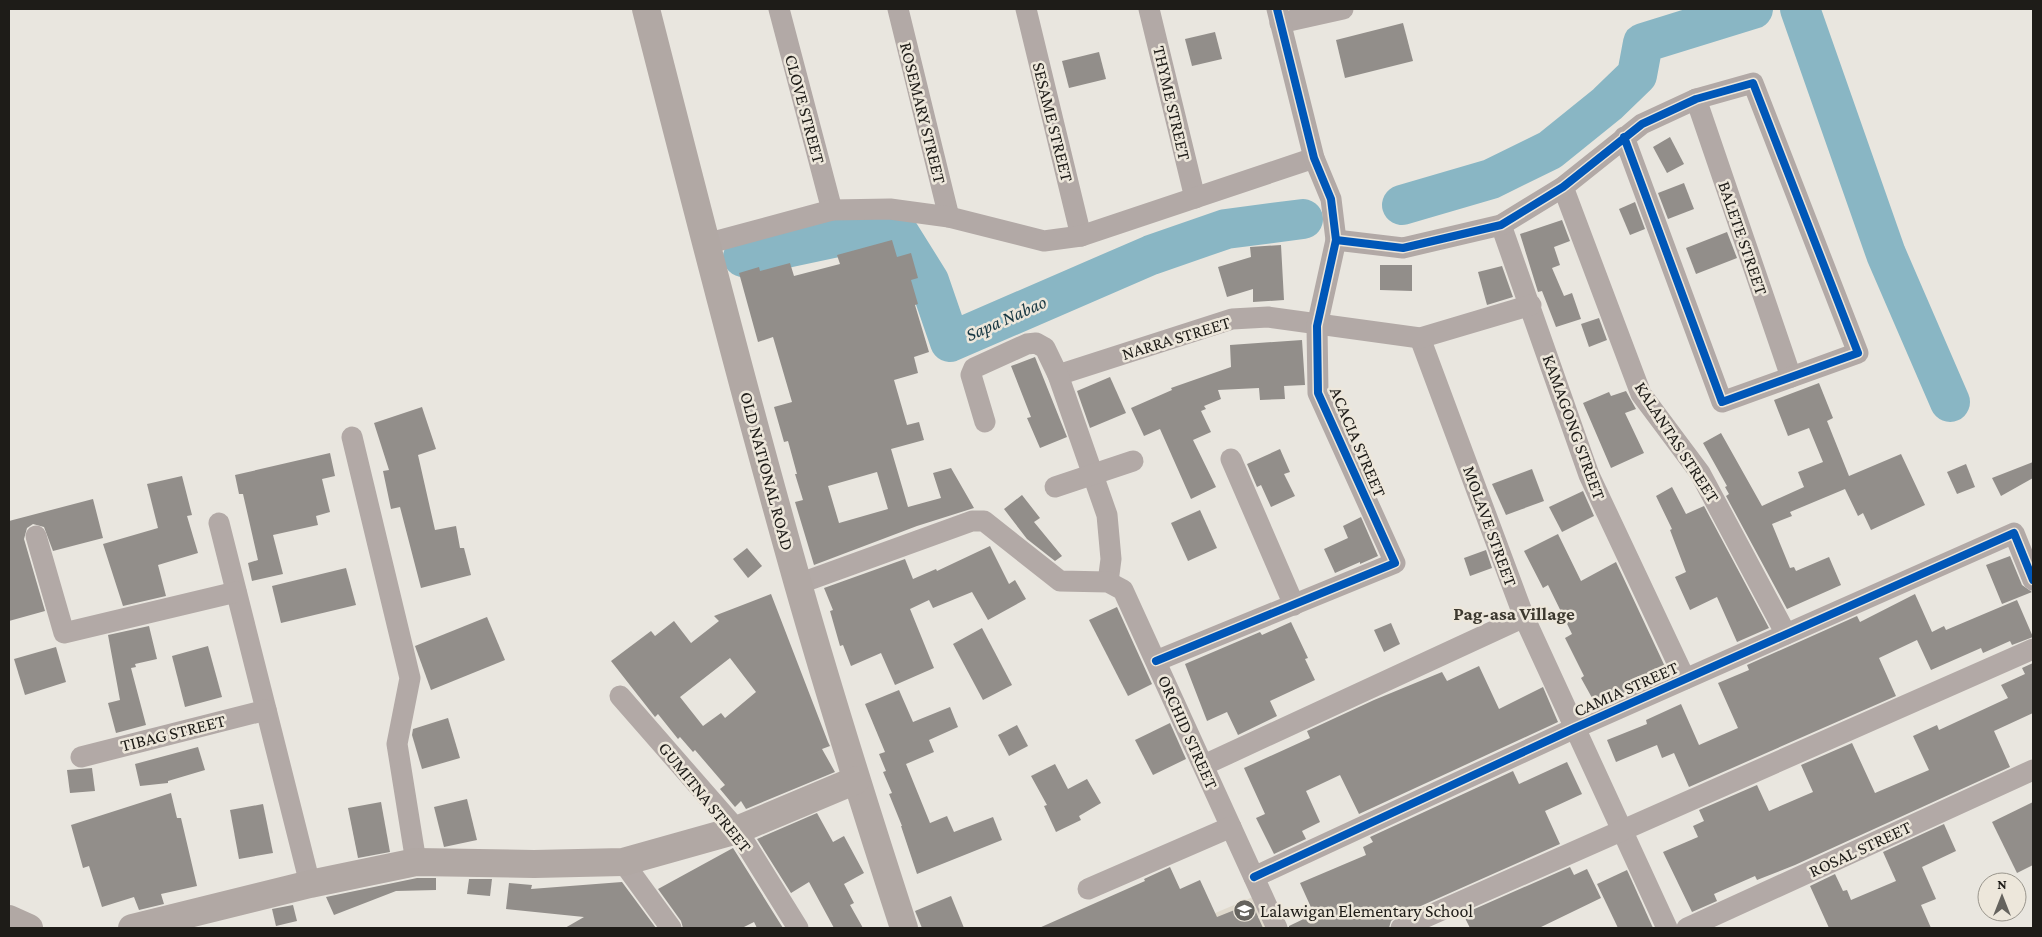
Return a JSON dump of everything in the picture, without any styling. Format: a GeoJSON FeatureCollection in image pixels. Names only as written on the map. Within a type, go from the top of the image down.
{"type":"FeatureCollection","features":[{"type":"Feature","properties":{"kind":"main road","name":"OLD NATIONAL ROAD"},"geometry":{"type":"LineString","coordinates":[[646,9],[706,244],[798,584],[856,780],[904,928]]}},
{"type":"Feature","properties":{"kind":"main road"},"geometry":{"type":"LineString","coordinates":[[132,928],[310,884],[416,862],[534,864],[622,862],[737,830],[856,780]]}},
{"type":"Feature","properties":{"kind":"main road"},"geometry":{"type":"LineString","coordinates":[[9,919],[30,928]]}},
{"type":"Feature","properties":{"kind":"street","name":"CLOVE STREET"},"geometry":{"type":"LineString","coordinates":[[779,9],[832,210]]}},
{"type":"Feature","properties":{"kind":"street","name":"ROSEMARY STREET"},"geometry":{"type":"LineString","coordinates":[[898,9],[949,217]]}},
{"type":"Feature","properties":{"kind":"street","name":"SESAME STREET"},"geometry":{"type":"LineString","coordinates":[[1026,9],[1081,236]]}},
{"type":"Feature","properties":{"kind":"street","name":"THYME STREET"},"geometry":{"type":"LineString","coordinates":[[1149,9],[1195,198]]}},
{"type":"Feature","properties":{"kind":"street"},"geometry":{"type":"LineString","coordinates":[[1279,16],[1343,9]]}},
{"type":"Feature","properties":{"kind":"street","name":"ACACIA STREET"},"geometry":{"type":"LineString","coordinates":[[1279,16],[1314,158],[1331,199],[1336,240],[1317,326],[1318,393],[1395,563],[1294,605]]}},
{"type":"Feature","properties":{"kind":"street"},"geometry":{"type":"LineString","coordinates":[[1336,240],[1403,248],[1501,225],[1563,187],[1624,137],[1642,124],[1696,98],[1753,83],[1858,353],[1722,402],[1624,137]]}},
{"type":"Feature","properties":{"kind":"street","name":"BALETE STREET"},"geometry":{"type":"LineString","coordinates":[[1696,98],[1791,377]]}},
{"type":"Feature","properties":{"kind":"street"},"geometry":{"type":"LineString","coordinates":[[706,244],[832,210],[890,209],[949,217],[1044,241],[1081,236],[1314,158]]}},
{"type":"Feature","properties":{"kind":"street","name":"KALANTAS STREET"},"geometry":{"type":"LineString","coordinates":[[1563,187],[1641,394],[1700,473],[1786,634]]}},
{"type":"Feature","properties":{"kind":"street","name":"KAMAGONG STREET"},"geometry":{"type":"LineString","coordinates":[[1501,225],[1531,305],[1589,475],[1685,679]]}},
{"type":"Feature","properties":{"kind":"street","name":"NARRA STREET"},"geometry":{"type":"LineString","coordinates":[[1058,375],[1232,318],[1268,317],[1317,326],[1420,338],[1531,305]]}},
{"type":"Feature","properties":{"kind":"street","name":"MOLAVE STREET"},"geometry":{"type":"LineString","coordinates":[[1420,338],[1524,617],[1667,928]]}},
{"type":"Feature","properties":{"kind":"street"},"geometry":{"type":"LineString","coordinates":[[798,584],[972,521],[984,521],[1060,581],[1108,582],[1111,559],[1107,515],[1091,475],[1058,375],[1045,348],[1036,344],[1027,344],[974,368],[971,375],[985,422]]}},
{"type":"Feature","properties":{"kind":"street"},"geometry":{"type":"LineString","coordinates":[[352,437],[410,678],[397,744],[416,862]]}},
{"type":"Feature","properties":{"kind":"street"},"geometry":{"type":"LineString","coordinates":[[1156,661],[1294,605],[1231,459]]}},
{"type":"Feature","properties":{"kind":"street"},"geometry":{"type":"LineString","coordinates":[[1055,487],[1134,461]]}},
{"type":"Feature","properties":{"kind":"street"},"geometry":{"type":"LineString","coordinates":[[219,523],[310,884]]}},
{"type":"Feature","properties":{"kind":"street","name":"CAMIA STREET"},"geometry":{"type":"LineString","coordinates":[[1254,877],[1575,728],[2014,533],[2033,580]]}},
{"type":"Feature","properties":{"kind":"street"},"geometry":{"type":"LineString","coordinates":[[36,536],[64,633],[236,592]]}},
{"type":"Feature","properties":{"kind":"street","name":"ORCHID STREET"},"geometry":{"type":"LineString","coordinates":[[1108,582],[1124,590],[1277,928]]}},
{"type":"Feature","properties":{"kind":"street"},"geometry":{"type":"LineString","coordinates":[[1204,765],[1524,617]]}},
{"type":"Feature","properties":{"kind":"street"},"geometry":{"type":"LineString","coordinates":[[1401,928],[2033,649]]}},
{"type":"Feature","properties":{"kind":"street","name":"GUMITNA STREET"},"geometry":{"type":"LineString","coordinates":[[620,696],[737,830],[798,928]]}},
{"type":"Feature","properties":{"kind":"street","name":"TIBAG STREET"},"geometry":{"type":"LineString","coordinates":[[81,757],[266,710]]}},
{"type":"Feature","properties":{"kind":"street","name":"ROSAL STREET"},"geometry":{"type":"LineString","coordinates":[[1687,928],[2033,770]]}},
{"type":"Feature","properties":{"kind":"street"},"geometry":{"type":"LineString","coordinates":[[1088,889],[1231,827]]}},
{"type":"Feature","properties":{"kind":"street"},"geometry":{"type":"LineString","coordinates":[[622,862],[671,928]]}},
{"type":"Feature","properties":{"kind":"shaded area","name":"Lalawigan Elementary School"},"geometry":{"type":"Polygon","coordinates":[[[1260,894],[1275,928],[1180,928],[1260,894]]]}},
{"type":"Feature","properties":{"kind":"building"},"geometry":{"type":"Polygon","coordinates":[[[1403,23],[1413,61],[1345,78],[1336,40],[1403,23]]]}},
{"type":"Feature","properties":{"kind":"building"},"geometry":{"type":"Polygon","coordinates":[[[1215,32],[1222,59],[1192,66],[1185,39],[1215,32]]]}},
{"type":"Feature","properties":{"kind":"building"},"geometry":{"type":"Polygon","coordinates":[[[1099,52],[1106,79],[1069,88],[1062,61],[1099,52]]]}},
{"type":"Feature","properties":{"kind":"building"},"geometry":{"type":"Polygon","coordinates":[[[1670,137],[1684,164],[1667,173],[1653,147],[1670,137]]]}},
{"type":"Feature","properties":{"kind":"building"},"geometry":{"type":"Polygon","coordinates":[[[1684,183],[1694,209],[1668,219],[1658,193],[1684,183]]]}},
{"type":"Feature","properties":{"kind":"building"},"geometry":{"type":"Polygon","coordinates":[[[1635,202],[1645,229],[1630,235],[1619,209],[1635,202]]]}},
{"type":"Feature","properties":{"kind":"building"},"geometry":{"type":"Polygon","coordinates":[[[1562,220],[1570,241],[1554,247],[1560,265],[1552,268],[1564,296],[1572,293],[1581,319],[1556,327],[1542,291],[1538,292],[1520,234],[1562,220]]]}},
{"type":"Feature","properties":{"kind":"building"},"geometry":{"type":"Polygon","coordinates":[[[1727,232],[1737,258],[1696,274],[1686,248],[1727,232]]]}},
{"type":"Feature","properties":{"kind":"building"},"geometry":{"type":"Polygon","coordinates":[[[892,240],[897,257],[911,253],[918,278],[911,280],[918,304],[915,305],[929,352],[914,357],[918,373],[894,380],[907,425],[919,422],[924,440],[891,449],[908,507],[941,498],[933,473],[951,468],[974,508],[917,526],[814,565],[795,502],[803,500],[795,474],[797,474],[788,441],[784,442],[774,407],[792,402],[773,337],[758,342],[739,273],[759,267],[760,271],[790,263],[794,276],[840,264],[837,255],[892,240]],[[877,472],[828,486],[839,523],[888,509],[877,472]]]}},
{"type":"Feature","properties":{"kind":"building"},"geometry":{"type":"Polygon","coordinates":[[[1281,245],[1284,300],[1253,302],[1253,289],[1227,297],[1218,267],[1251,257],[1250,247],[1281,245]]]}},
{"type":"Feature","properties":{"kind":"building"},"geometry":{"type":"Polygon","coordinates":[[[1380,265],[1412,265],[1412,291],[1380,290],[1380,265]]]}},
{"type":"Feature","properties":{"kind":"building"},"geometry":{"type":"Polygon","coordinates":[[[1502,266],[1513,297],[1487,305],[1478,272],[1502,266]]]}},
{"type":"Feature","properties":{"kind":"building"},"geometry":{"type":"Polygon","coordinates":[[[1599,318],[1607,340],[1589,347],[1581,324],[1599,318]]]}},
{"type":"Feature","properties":{"kind":"building"},"geometry":{"type":"Polygon","coordinates":[[[1302,340],[1305,385],[1284,386],[1285,399],[1260,400],[1259,388],[1218,390],[1221,399],[1204,406],[1206,409],[1201,411],[1211,432],[1193,440],[1216,487],[1191,499],[1160,429],[1144,436],[1131,408],[1172,390],[1171,388],[1231,367],[1230,345],[1302,340]]]}},
{"type":"Feature","properties":{"kind":"building"},"geometry":{"type":"Polygon","coordinates":[[[1035,357],[1067,437],[1040,448],[1027,418],[1031,417],[1011,366],[1035,357]]]}},
{"type":"Feature","properties":{"kind":"building"},"geometry":{"type":"Polygon","coordinates":[[[1110,377],[1126,413],[1090,428],[1077,391],[1110,377]]]}},
{"type":"Feature","properties":{"kind":"building"},"geometry":{"type":"Polygon","coordinates":[[[1819,383],[1833,418],[1827,421],[1849,476],[1901,454],[1925,505],[1871,530],[1863,513],[1858,516],[1845,489],[1790,512],[1792,516],[1772,524],[1790,568],[1794,567],[1796,571],[1829,557],[1841,585],[1787,609],[1726,496],[1729,494],[1725,487],[1727,486],[1703,443],[1721,433],[1762,506],[1804,487],[1798,472],[1823,462],[1809,428],[1788,436],[1774,400],[1819,383]]]}},
{"type":"Feature","properties":{"kind":"building"},"geometry":{"type":"Polygon","coordinates":[[[1626,391],[1636,409],[1625,413],[1644,453],[1611,468],[1583,403],[1609,392],[1611,396],[1626,391]]]}},
{"type":"Feature","properties":{"kind":"building"},"geometry":{"type":"Polygon","coordinates":[[[422,407],[436,449],[418,455],[435,530],[456,526],[460,548],[464,548],[471,575],[421,588],[400,507],[391,509],[383,471],[389,470],[374,423],[422,407]]]}},
{"type":"Feature","properties":{"kind":"building"},"geometry":{"type":"Polygon","coordinates":[[[1280,449],[1290,472],[1284,474],[1295,496],[1271,507],[1261,485],[1257,487],[1247,464],[1280,449]]]}},
{"type":"Feature","properties":{"kind":"building"},"geometry":{"type":"Polygon","coordinates":[[[330,453],[335,476],[322,479],[330,512],[316,516],[318,525],[273,535],[283,574],[252,581],[248,563],[258,560],[243,494],[239,494],[235,475],[330,453]]]}},
{"type":"Feature","properties":{"kind":"building"},"geometry":{"type":"Polygon","coordinates":[[[2033,462],[2033,478],[2001,496],[1992,478],[2033,462]]]}},
{"type":"Feature","properties":{"kind":"building"},"geometry":{"type":"Polygon","coordinates":[[[1966,464],[1975,487],[1957,494],[1947,472],[1966,464]]]}},
{"type":"Feature","properties":{"kind":"building"},"geometry":{"type":"Polygon","coordinates":[[[1532,469],[1544,501],[1506,515],[1492,484],[1532,469]]]}},
{"type":"Feature","properties":{"kind":"building"},"geometry":{"type":"Polygon","coordinates":[[[182,476],[192,515],[187,516],[198,553],[158,565],[166,596],[123,606],[103,544],[158,528],[147,484],[182,476]]]}},
{"type":"Feature","properties":{"kind":"building"},"geometry":{"type":"Polygon","coordinates":[[[1672,487],[1686,514],[1704,506],[1769,628],[1737,642],[1717,597],[1690,610],[1675,577],[1686,572],[1670,530],[1672,529],[1656,496],[1672,487]]]}},
{"type":"Feature","properties":{"kind":"building"},"geometry":{"type":"Polygon","coordinates":[[[1583,491],[1594,516],[1562,532],[1549,507],[1583,491]]]}},
{"type":"Feature","properties":{"kind":"building"},"geometry":{"type":"Polygon","coordinates":[[[1022,495],[1040,518],[1034,522],[1062,556],[1055,561],[1027,539],[1004,509],[1022,495]]]}},
{"type":"Feature","properties":{"kind":"building"},"geometry":{"type":"Polygon","coordinates":[[[93,499],[103,538],[53,551],[44,527],[33,524],[27,528],[24,539],[45,611],[9,621],[9,521],[93,499]]]}},
{"type":"Feature","properties":{"kind":"building"},"geometry":{"type":"Polygon","coordinates":[[[1200,510],[1217,548],[1188,561],[1171,523],[1200,510]]]}},
{"type":"Feature","properties":{"kind":"building"},"geometry":{"type":"Polygon","coordinates":[[[1361,517],[1378,556],[1335,573],[1324,549],[1348,538],[1343,526],[1361,517]]]}},
{"type":"Feature","properties":{"kind":"building"},"geometry":{"type":"Polygon","coordinates":[[[1558,534],[1581,581],[1616,562],[1668,673],[1596,705],[1581,678],[1584,676],[1565,638],[1572,634],[1548,585],[1543,588],[1524,551],[1558,534]]]}},
{"type":"Feature","properties":{"kind":"building"},"geometry":{"type":"Polygon","coordinates":[[[990,546],[1009,584],[1015,580],[1026,599],[988,620],[972,592],[933,608],[929,600],[910,609],[934,668],[895,685],[881,653],[851,666],[843,645],[840,646],[830,611],[833,610],[824,588],[905,559],[913,579],[936,569],[937,571],[990,546]]]}},
{"type":"Feature","properties":{"kind":"building"},"geometry":{"type":"Polygon","coordinates":[[[747,548],[762,566],[748,578],[733,559],[747,548]]]}},
{"type":"Feature","properties":{"kind":"building"},"geometry":{"type":"Polygon","coordinates":[[[1486,550],[1492,568],[1470,576],[1464,558],[1486,550]]]}},
{"type":"Feature","properties":{"kind":"building"},"geometry":{"type":"Polygon","coordinates":[[[2010,556],[2022,585],[2032,592],[2002,604],[1986,565],[2010,556]]]}},
{"type":"Feature","properties":{"kind":"building"},"geometry":{"type":"Polygon","coordinates":[[[346,568],[356,605],[281,623],[272,586],[346,568]]]}},
{"type":"Feature","properties":{"kind":"building"},"geometry":{"type":"Polygon","coordinates":[[[771,594],[830,746],[822,749],[835,772],[746,809],[741,801],[735,807],[720,789],[725,785],[695,750],[693,752],[680,737],[678,739],[658,714],[655,717],[611,661],[651,631],[655,636],[674,621],[691,643],[719,621],[714,616],[771,594]],[[730,658],[680,697],[703,726],[721,713],[725,718],[756,692],[730,658]]]}},
{"type":"Feature","properties":{"kind":"building"},"geometry":{"type":"Polygon","coordinates":[[[1915,594],[1932,632],[1944,626],[1946,630],[2017,600],[2033,637],[2012,645],[2010,641],[1983,653],[1981,648],[1931,670],[1917,640],[1879,658],[1896,696],[1689,787],[1674,753],[1662,758],[1657,745],[1616,762],[1607,740],[1647,724],[1646,720],[1681,704],[1699,745],[1738,728],[1718,683],[1749,670],[1747,665],[1857,616],[1860,622],[1915,594]]]}},
{"type":"Feature","properties":{"kind":"building"},"geometry":{"type":"Polygon","coordinates":[[[1117,607],[1152,684],[1128,696],[1089,620],[1117,607]]]}},
{"type":"Feature","properties":{"kind":"building"},"geometry":{"type":"Polygon","coordinates":[[[487,617],[505,660],[431,690],[415,646],[487,617]]]}},
{"type":"Feature","properties":{"kind":"building"},"geometry":{"type":"Polygon","coordinates":[[[1291,622],[1308,658],[1305,659],[1315,680],[1270,701],[1277,716],[1238,735],[1227,712],[1207,721],[1185,664],[1260,632],[1262,635],[1291,622]]]}},
{"type":"Feature","properties":{"kind":"building"},"geometry":{"type":"Polygon","coordinates":[[[1391,623],[1400,644],[1384,652],[1374,630],[1391,623]]]}},
{"type":"Feature","properties":{"kind":"building"},"geometry":{"type":"Polygon","coordinates":[[[149,626],[157,659],[135,664],[136,667],[131,668],[146,725],[116,733],[108,703],[120,700],[108,635],[149,626]]]}},
{"type":"Feature","properties":{"kind":"building"},"geometry":{"type":"Polygon","coordinates":[[[982,628],[1012,685],[983,700],[953,644],[982,628]]]}},
{"type":"Feature","properties":{"kind":"building"},"geometry":{"type":"Polygon","coordinates":[[[208,646],[222,697],[185,707],[172,656],[208,646]]]}},
{"type":"Feature","properties":{"kind":"building"},"geometry":{"type":"Polygon","coordinates":[[[56,647],[66,682],[25,695],[14,659],[56,647]]]}},
{"type":"Feature","properties":{"kind":"building"},"geometry":{"type":"Polygon","coordinates":[[[2033,663],[2033,713],[1994,731],[2010,767],[1795,865],[1757,880],[1755,876],[1714,894],[1717,901],[1692,912],[1663,852],[1698,837],[1693,826],[1704,821],[1699,810],[1757,785],[1769,811],[1813,792],[1801,765],[1852,743],[1875,793],[1929,770],[1913,736],[1937,725],[1939,730],[2008,698],[2001,685],[2025,674],[2022,668],[2033,663]]]}},
{"type":"Feature","properties":{"kind":"building"},"geometry":{"type":"Polygon","coordinates":[[[1479,666],[1499,709],[1543,687],[1558,722],[1359,814],[1340,775],[1306,791],[1320,822],[1302,831],[1306,839],[1274,854],[1256,818],[1265,814],[1244,768],[1310,738],[1307,731],[1374,700],[1442,672],[1447,681],[1479,666]]]}},
{"type":"Feature","properties":{"kind":"building"},"geometry":{"type":"Polygon","coordinates":[[[899,690],[913,722],[950,707],[958,727],[929,740],[934,752],[906,764],[930,823],[947,816],[954,832],[993,817],[1002,840],[917,874],[902,826],[889,794],[892,793],[883,772],[886,771],[879,754],[885,752],[865,704],[899,690]]]}},
{"type":"Feature","properties":{"kind":"building"},"geometry":{"type":"Polygon","coordinates":[[[448,718],[460,758],[422,769],[412,735],[413,729],[448,718]]]}},
{"type":"Feature","properties":{"kind":"building"},"geometry":{"type":"Polygon","coordinates":[[[1170,723],[1186,759],[1153,775],[1135,740],[1170,723]]]}},
{"type":"Feature","properties":{"kind":"building"},"geometry":{"type":"Polygon","coordinates":[[[1017,725],[1028,746],[1009,756],[998,735],[1017,725]]]}},
{"type":"Feature","properties":{"kind":"building"},"geometry":{"type":"Polygon","coordinates":[[[198,747],[205,770],[168,781],[168,783],[140,786],[135,764],[198,747]]]}},
{"type":"Feature","properties":{"kind":"building"},"geometry":{"type":"Polygon","coordinates":[[[1567,762],[1582,794],[1545,811],[1560,844],[1396,917],[1391,921],[1389,928],[1289,928],[1289,926],[1314,914],[1300,883],[1366,855],[1363,847],[1373,842],[1370,837],[1513,771],[1519,784],[1567,762]]]}},
{"type":"Feature","properties":{"kind":"building"},"geometry":{"type":"Polygon","coordinates":[[[1055,764],[1068,789],[1087,779],[1101,803],[1079,816],[1081,820],[1056,832],[1044,806],[1047,805],[1031,776],[1055,764]]]}},
{"type":"Feature","properties":{"kind":"building"},"geometry":{"type":"Polygon","coordinates":[[[92,768],[95,791],[70,793],[67,770],[92,768]]]}},
{"type":"Feature","properties":{"kind":"building"},"geometry":{"type":"Polygon","coordinates":[[[171,793],[177,818],[181,818],[197,886],[161,894],[164,904],[139,910],[134,897],[102,907],[89,866],[83,868],[71,825],[171,793]]]}},
{"type":"Feature","properties":{"kind":"building"},"geometry":{"type":"Polygon","coordinates":[[[467,799],[477,840],[444,847],[434,807],[467,799]]]}},
{"type":"Feature","properties":{"kind":"building"},"geometry":{"type":"Polygon","coordinates":[[[381,802],[390,852],[358,858],[348,808],[381,802]]]}},
{"type":"Feature","properties":{"kind":"building"},"geometry":{"type":"Polygon","coordinates":[[[2033,802],[2033,865],[2017,872],[1992,822],[2033,802]]]}},
{"type":"Feature","properties":{"kind":"building"},"geometry":{"type":"Polygon","coordinates":[[[263,804],[273,853],[239,859],[230,810],[263,804]]]}},
{"type":"Feature","properties":{"kind":"building"},"geometry":{"type":"Polygon","coordinates":[[[817,813],[833,842],[844,836],[864,873],[844,884],[854,903],[850,905],[863,928],[834,928],[809,882],[791,893],[757,839],[817,813]]]}},
{"type":"Feature","properties":{"kind":"building"},"geometry":{"type":"Polygon","coordinates":[[[1944,824],[1956,851],[1922,867],[1936,899],[1921,905],[1931,928],[1829,928],[1810,886],[1835,874],[1843,891],[1847,890],[1851,900],[1896,881],[1883,852],[1944,824]]]}},
{"type":"Feature","properties":{"kind":"building"},"geometry":{"type":"Polygon","coordinates":[[[733,848],[783,928],[757,928],[754,922],[742,928],[683,928],[681,921],[658,889],[733,848]]]}},
{"type":"Feature","properties":{"kind":"building"},"geometry":{"type":"Polygon","coordinates":[[[1170,867],[1180,889],[1200,880],[1217,917],[1252,903],[1263,928],[1039,928],[1145,881],[1144,879],[1170,867]]]}},
{"type":"Feature","properties":{"kind":"building"},"geometry":{"type":"Polygon","coordinates":[[[1570,867],[1574,875],[1587,869],[1601,898],[1539,928],[1470,928],[1463,914],[1570,867]]]}},
{"type":"Feature","properties":{"kind":"building"},"geometry":{"type":"Polygon","coordinates":[[[1627,870],[1653,928],[1618,928],[1597,884],[1627,870]]]}},
{"type":"Feature","properties":{"kind":"building"},"geometry":{"type":"Polygon","coordinates":[[[417,878],[436,878],[436,890],[396,891],[334,915],[326,897],[417,878]]]}},
{"type":"Feature","properties":{"kind":"building"},"geometry":{"type":"Polygon","coordinates":[[[469,879],[492,879],[490,896],[467,894],[469,879]]]}},
{"type":"Feature","properties":{"kind":"building"},"geometry":{"type":"Polygon","coordinates":[[[622,882],[656,928],[565,928],[584,917],[506,909],[509,883],[532,885],[531,889],[622,882]]]}},
{"type":"Feature","properties":{"kind":"building"},"geometry":{"type":"Polygon","coordinates":[[[951,896],[964,928],[922,928],[915,911],[951,896]]]}},
{"type":"Feature","properties":{"kind":"building"},"geometry":{"type":"Polygon","coordinates":[[[293,905],[297,921],[276,926],[272,909],[293,905]]]}},
{"type":"Feature","properties":{"kind":"waterway"},"geometry":{"type":"LineString","coordinates":[[1402,205],[1491,179],[1550,150],[1607,104],[1637,75],[1643,43],[1753,9]]}},
{"type":"Feature","properties":{"kind":"waterway"},"geometry":{"type":"LineString","coordinates":[[1800,9],[1886,254],[1950,402]]}},
{"type":"Feature","properties":{"kind":"waterway","name":"Sapa Nabao"},"geometry":{"type":"LineString","coordinates":[[743,257],[894,225],[929,281],[950,342],[1151,255],[1226,229],[1303,219]]}},
{"type":"Feature","properties":{"kind":"cycle path"},"geometry":{"type":"LineString","coordinates":[[1156,661],[1395,563],[1318,393],[1317,326],[1336,240],[1331,199],[1314,158],[1277,9]]}},
{"type":"Feature","properties":{"kind":"cycle path"},"geometry":{"type":"LineString","coordinates":[[1336,240],[1403,248],[1501,225],[1563,187],[1642,124],[1696,99],[1753,83],[1858,353],[1722,402],[1624,137]]}},
{"type":"Feature","properties":{"kind":"cycle path"},"geometry":{"type":"LineString","coordinates":[[1254,877],[1575,728],[2014,533],[2033,580]]}},
{"type":"Feature","properties":{"kind":"place","name":"Lalawigan Elementary School"},"geometry":{"type":"Point","coordinates":[1244,911]}},
{"type":"Feature","properties":{"kind":"district","name":"Pag-asa Village"},"geometry":{"type":"Point","coordinates":[1514,613]}}]}
